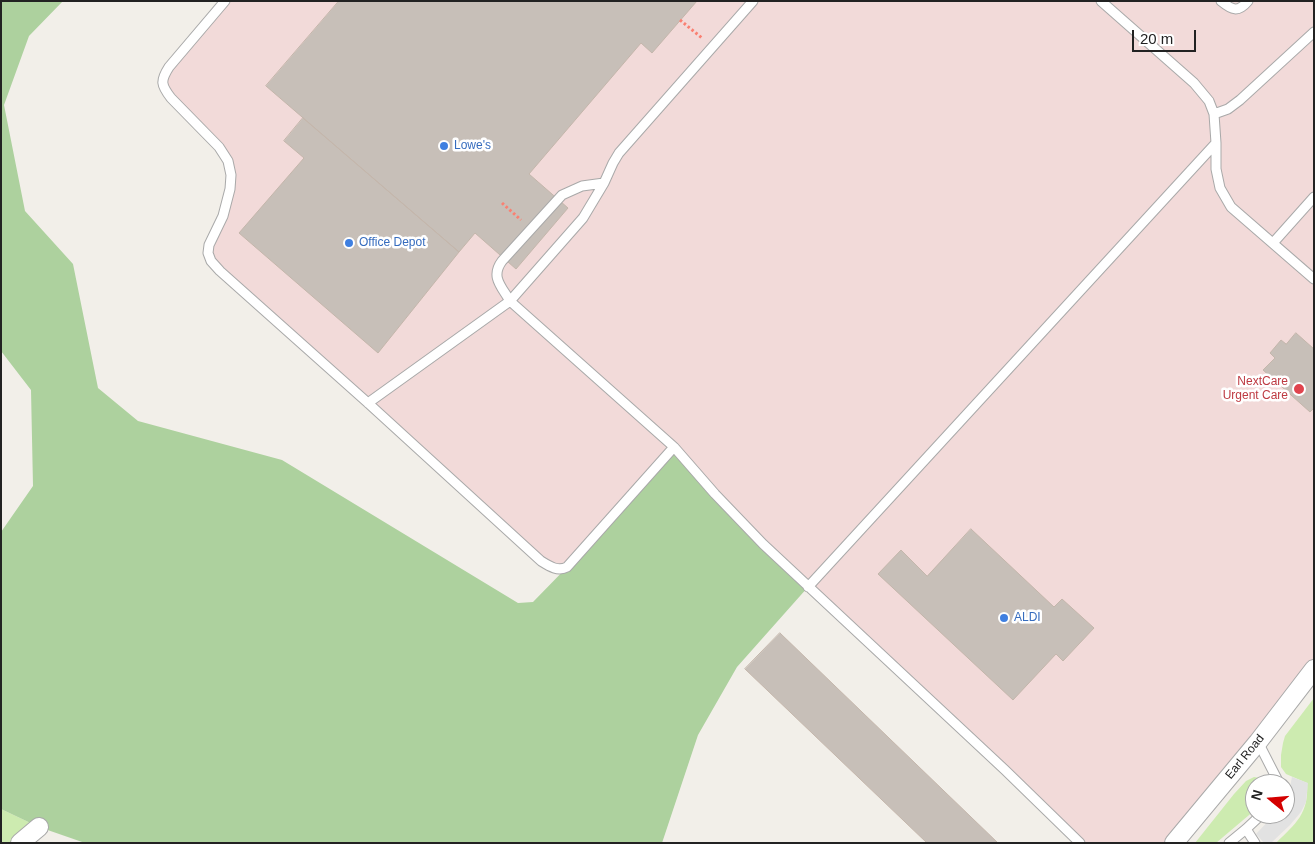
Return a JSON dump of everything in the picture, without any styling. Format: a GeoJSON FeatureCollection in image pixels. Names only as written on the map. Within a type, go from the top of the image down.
{"type":"FeatureCollection","features":[{"type":"Feature","properties":{"kind":"street","name":"Earl Road"},"geometry":{"type":"LineString","coordinates":[[1174,843],[1258,742],[1314,669]]}},
{"type":"Feature","properties":{"kind":"street"},"geometry":{"type":"LineString","coordinates":[[20,843],[39,826]]}},
{"type":"Feature","properties":{"kind":"lane"},"geometry":{"type":"LineString","coordinates":[[225,1],[168,66],[162,82],[171,98],[219,147],[228,161],[231,175],[230,189],[223,216],[209,245],[208,253],[211,261],[220,271],[541,561],[551,567],[564,569],[572,562],[674,447]]}},
{"type":"Feature","properties":{"kind":"lane"},"geometry":{"type":"LineString","coordinates":[[368,403],[510,302],[583,218],[619,153],[752,1]]}},
{"type":"Feature","properties":{"kind":"lane"},"geometry":{"type":"LineString","coordinates":[[1101,1],[1194,83],[1210,101],[1214,114],[1216,169],[1220,188],[1231,207],[1314,279]]}},
{"type":"Feature","properties":{"kind":"lane"},"geometry":{"type":"LineString","coordinates":[[1221,1],[1230,8],[1235,9],[1241,8],[1248,1]]}},
{"type":"Feature","properties":{"kind":"lane"},"geometry":{"type":"LineString","coordinates":[[1214,114],[1228,109],[1240,100],[1314,32]]}},
{"type":"Feature","properties":{"kind":"lane"},"geometry":{"type":"LineString","coordinates":[[808,587],[1216,143]]}},
{"type":"Feature","properties":{"kind":"lane"},"geometry":{"type":"LineString","coordinates":[[604,183],[582,186],[562,195],[502,261],[496,274],[510,302],[674,447],[756,537],[1080,843]]}},
{"type":"Feature","properties":{"kind":"lane"},"geometry":{"type":"LineString","coordinates":[[1273,243],[1314,197]]}},
{"type":"Feature","properties":{"kind":"lane"},"geometry":{"type":"LineString","coordinates":[[1258,742],[1274,774]]}},
{"type":"Feature","properties":{"kind":"lane"},"geometry":{"type":"LineString","coordinates":[[1229,843],[1251,824]]}},
{"type":"Feature","properties":{"kind":"lane"},"geometry":{"type":"LineString","coordinates":[[1246,829],[1255,843]]}},
{"type":"Feature","properties":{"kind":"path"},"geometry":{"type":"LineString","coordinates":[[680,20],[712,47]]}},
{"type":"Feature","properties":{"kind":"path"},"geometry":{"type":"LineString","coordinates":[[502,203],[531,229]]}},
{"type":"Feature","properties":{"kind":"shaded area"},"geometry":{"type":"Polygon","coordinates":[[[225,1],[1314,1],[1314,669],[1174,843],[1080,843],[763,544],[572,562],[556,568],[220,271],[208,253],[223,216],[228,161],[171,98],[164,75],[225,1]]]}},
{"type":"Feature","properties":{"kind":"shaded area"},"geometry":{"type":"Polygon","coordinates":[[[1295,778],[1308,783],[1306,802],[1295,819],[1295,778]]]}},
{"type":"Feature","properties":{"kind":"shaded area"},"geometry":{"type":"Polygon","coordinates":[[[1266,824],[1291,824],[1271,843],[1264,843],[1256,834],[1266,824]]]}},
{"type":"Feature","properties":{"kind":"green space"},"geometry":{"type":"Polygon","coordinates":[[[1,1],[63,1],[29,36],[4,105],[25,211],[73,264],[98,388],[138,421],[282,460],[518,603],[533,602],[572,562],[674,447],[808,587],[737,667],[698,735],[662,843],[85,843],[39,827],[1,809],[1,532],[33,486],[31,390],[1,351],[1,1]]]}},
{"type":"Feature","properties":{"kind":"green space"},"geometry":{"type":"Polygon","coordinates":[[[1314,698],[1313,843],[1276,843],[1300,817],[1306,803],[1307,794],[1307,783],[1295,778],[1295,774],[1286,774],[1281,767],[1281,755],[1285,736],[1314,698]]]}},
{"type":"Feature","properties":{"kind":"green space"},"geometry":{"type":"Polygon","coordinates":[[[1245,782],[1245,818],[1216,843],[1195,843],[1245,782]]]}},
{"type":"Feature","properties":{"kind":"green space"},"geometry":{"type":"Polygon","coordinates":[[[1,809],[39,827],[20,843],[1,843],[1,809]]]}},
{"type":"Feature","properties":{"kind":"building","name":"Lowe's"},"geometry":{"type":"Polygon","coordinates":[[[339,1],[697,1],[652,53],[641,43],[529,174],[568,208],[516,269],[475,233],[459,252],[266,86],[339,1]]]}},
{"type":"Feature","properties":{"kind":"building","name":"Office Depot"},"geometry":{"type":"Polygon","coordinates":[[[303,118],[459,252],[378,353],[239,233],[304,158],[284,141],[303,118]]]}},
{"type":"Feature","properties":{"kind":"building","name":"NextCare Urgent Care"},"geometry":{"type":"Polygon","coordinates":[[[1296,333],[1314,349],[1314,408],[1310,412],[1263,370],[1275,358],[1270,353],[1281,340],[1286,344],[1296,333]]]}},
{"type":"Feature","properties":{"kind":"building","name":"ALDI"},"geometry":{"type":"Polygon","coordinates":[[[971,529],[1054,607],[1062,599],[1094,628],[1063,661],[1056,654],[1013,700],[878,574],[901,550],[927,576],[971,529]]]}},
{"type":"Feature","properties":{"kind":"building"},"geometry":{"type":"Polygon","coordinates":[[[780,633],[998,843],[927,843],[745,669],[780,633]]]}},
{"type":"Feature","properties":{"kind":"place","name":"Lowe's"},"geometry":{"type":"Point","coordinates":[444,146]}},
{"type":"Feature","properties":{"kind":"place","name":"Office Depot"},"geometry":{"type":"Point","coordinates":[349,243]}},
{"type":"Feature","properties":{"kind":"place","name":"NextCare Urgent Care"},"geometry":{"type":"Point","coordinates":[1299,389]}},
{"type":"Feature","properties":{"kind":"place","name":"ALDI"},"geometry":{"type":"Point","coordinates":[1004,618]}}]}
